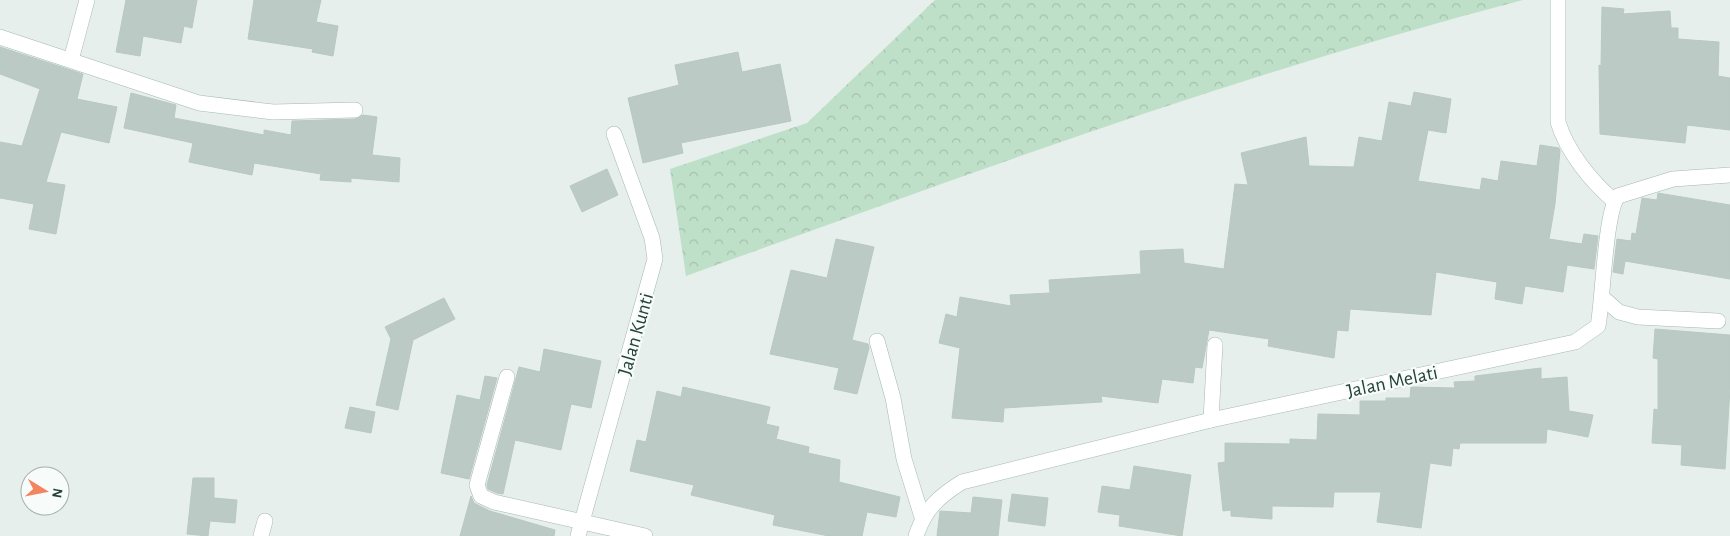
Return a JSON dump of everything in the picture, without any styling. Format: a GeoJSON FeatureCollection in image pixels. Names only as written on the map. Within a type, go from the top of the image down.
{"type":"FeatureCollection","features":[{"type":"Feature","properties":{"kind":"street"},"geometry":{"type":"LineString","coordinates":[[71,60],[87,0]]}},
{"type":"Feature","properties":{"kind":"street"},"geometry":{"type":"LineString","coordinates":[[1558,0],[1558,122],[1562,135],[1594,184],[1614,201],[1623,194],[1673,180],[1730,175]]}},
{"type":"Feature","properties":{"kind":"street"},"geometry":{"type":"LineString","coordinates":[[0,37],[199,103],[273,112],[355,110]]}},
{"type":"Feature","properties":{"kind":"street","name":"Jalan Kunti"},"geometry":{"type":"LineString","coordinates":[[580,529],[654,268],[655,253],[652,238],[614,134]]}},
{"type":"Feature","properties":{"kind":"street","name":"Jalan Melati"},"geometry":{"type":"LineString","coordinates":[[922,517],[946,493],[962,482],[1211,420],[1575,342],[1598,326],[1610,219],[1614,201]]}},
{"type":"Feature","properties":{"kind":"street"},"geometry":{"type":"LineString","coordinates":[[1602,297],[1619,312],[1638,317],[1718,322]]}},
{"type":"Feature","properties":{"kind":"street"},"geometry":{"type":"LineString","coordinates":[[878,341],[893,398],[904,459],[922,517],[916,536]]}},
{"type":"Feature","properties":{"kind":"street"},"geometry":{"type":"LineString","coordinates":[[1211,420],[1216,345]]}},
{"type":"Feature","properties":{"kind":"street"},"geometry":{"type":"LineString","coordinates":[[507,377],[477,486],[481,496],[494,502],[580,529],[645,536]]}},
{"type":"Feature","properties":{"kind":"green space"},"geometry":{"type":"Polygon","coordinates":[[[935,0],[1523,0],[1311,60],[1206,93],[997,164],[686,276],[670,169],[807,123],[935,0]]]}},
{"type":"Feature","properties":{"kind":"building"},"geometry":{"type":"Polygon","coordinates":[[[126,0],[197,0],[192,28],[184,26],[181,43],[143,36],[140,56],[116,52],[126,0]]]}},
{"type":"Feature","properties":{"kind":"building"},"geometry":{"type":"Polygon","coordinates":[[[254,0],[321,0],[316,22],[338,26],[333,56],[312,52],[313,49],[248,39],[254,0]]]}},
{"type":"Feature","properties":{"kind":"building"},"geometry":{"type":"Polygon","coordinates":[[[1602,7],[1624,9],[1623,14],[1670,11],[1671,28],[1678,28],[1678,39],[1719,42],[1718,76],[1730,78],[1730,130],[1687,125],[1685,143],[1600,134],[1599,65],[1601,66],[1602,7]]]}},
{"type":"Feature","properties":{"kind":"building"},"geometry":{"type":"Polygon","coordinates":[[[0,47],[83,74],[77,99],[117,107],[109,143],[61,132],[46,182],[65,185],[56,234],[29,229],[34,204],[0,198],[0,142],[22,146],[40,89],[0,74],[0,47]]]}},
{"type":"Feature","properties":{"kind":"building"},"geometry":{"type":"Polygon","coordinates":[[[738,52],[742,72],[780,64],[791,121],[681,143],[683,153],[643,163],[628,98],[679,85],[675,65],[738,52]]]}},
{"type":"Feature","properties":{"kind":"building"},"geometry":{"type":"Polygon","coordinates":[[[1414,92],[1451,99],[1446,133],[1428,130],[1418,181],[1480,190],[1482,178],[1498,181],[1501,161],[1537,166],[1540,145],[1559,148],[1555,204],[1549,239],[1582,244],[1584,234],[1598,236],[1594,269],[1567,265],[1563,292],[1525,286],[1522,304],[1495,299],[1497,282],[1436,272],[1431,315],[1350,309],[1348,331],[1337,330],[1334,358],[1268,346],[1269,339],[1209,330],[1202,368],[1195,367],[1193,383],[1162,379],[1158,403],[1101,396],[1102,402],[1004,408],[1003,422],[952,418],[960,348],[939,343],[946,314],[957,317],[960,297],[1011,306],[1010,295],[1050,293],[1049,280],[1141,274],[1140,251],[1183,249],[1184,263],[1224,269],[1235,184],[1248,185],[1241,153],[1306,137],[1309,166],[1354,167],[1359,137],[1382,141],[1389,102],[1411,106],[1414,92]]]}},
{"type":"Feature","properties":{"kind":"building"},"geometry":{"type":"Polygon","coordinates":[[[131,93],[176,105],[174,118],[264,135],[264,130],[291,135],[292,121],[355,119],[363,115],[377,117],[372,155],[400,158],[399,182],[351,178],[351,182],[320,180],[321,174],[254,163],[252,175],[189,162],[193,143],[124,128],[131,93]]]}},
{"type":"Feature","properties":{"kind":"building"},"geometry":{"type":"Polygon","coordinates":[[[607,169],[618,195],[582,212],[570,186],[607,169]]]}},
{"type":"Feature","properties":{"kind":"building"},"geometry":{"type":"Polygon","coordinates":[[[1658,193],[1730,205],[1730,279],[1625,261],[1623,274],[1613,272],[1617,239],[1631,241],[1632,233],[1636,234],[1642,198],[1657,200],[1658,193]]]}},
{"type":"Feature","properties":{"kind":"building"},"geometry":{"type":"Polygon","coordinates":[[[836,239],[874,247],[852,340],[868,344],[869,348],[857,394],[834,389],[839,368],[770,354],[791,270],[827,278],[836,239]]]}},
{"type":"Feature","properties":{"kind":"building"},"geometry":{"type":"Polygon","coordinates":[[[444,298],[455,319],[413,340],[398,410],[376,405],[391,339],[385,327],[444,298]]]}},
{"type":"Feature","properties":{"kind":"building"},"geometry":{"type":"Polygon","coordinates":[[[1655,329],[1730,335],[1730,389],[1725,469],[1681,465],[1682,445],[1652,443],[1654,409],[1658,410],[1658,359],[1653,358],[1655,329]]]}},
{"type":"Feature","properties":{"kind":"building"},"geometry":{"type":"Polygon","coordinates":[[[544,349],[601,361],[591,408],[571,404],[561,450],[515,440],[503,494],[497,493],[488,489],[487,485],[519,367],[540,372],[544,349]]]}},
{"type":"Feature","properties":{"kind":"building"},"geometry":{"type":"Polygon","coordinates":[[[1541,368],[1541,379],[1567,377],[1569,411],[1593,415],[1588,437],[1547,429],[1546,443],[1460,443],[1459,449],[1453,448],[1451,466],[1430,463],[1421,528],[1377,522],[1381,492],[1334,492],[1333,507],[1272,506],[1272,519],[1231,516],[1231,510],[1223,511],[1218,463],[1225,462],[1225,443],[1290,444],[1290,439],[1317,440],[1318,414],[1360,415],[1360,401],[1386,401],[1386,398],[1410,398],[1411,387],[1455,388],[1454,382],[1475,381],[1475,376],[1541,368]]]}},
{"type":"Feature","properties":{"kind":"building"},"geometry":{"type":"Polygon","coordinates":[[[485,376],[497,378],[469,479],[441,473],[457,395],[480,400],[485,376]]]}},
{"type":"Feature","properties":{"kind":"building"},"geometry":{"type":"Polygon","coordinates":[[[683,387],[770,407],[766,424],[779,427],[776,439],[809,447],[808,453],[840,460],[839,482],[900,497],[896,517],[867,512],[862,536],[829,536],[773,525],[775,515],[691,495],[694,485],[630,471],[637,440],[646,442],[657,391],[681,397],[683,387]]]}},
{"type":"Feature","properties":{"kind":"building"},"geometry":{"type":"Polygon","coordinates":[[[350,407],[375,412],[371,433],[345,428],[350,407]]]}},
{"type":"Feature","properties":{"kind":"building"},"geometry":{"type":"Polygon","coordinates":[[[1134,466],[1191,475],[1182,536],[1119,526],[1120,515],[1098,512],[1102,486],[1130,490],[1134,466]]]}},
{"type":"Feature","properties":{"kind":"building"},"geometry":{"type":"Polygon","coordinates":[[[193,478],[214,478],[214,498],[237,500],[235,523],[210,521],[208,536],[187,534],[193,478]]]}},
{"type":"Feature","properties":{"kind":"building"},"geometry":{"type":"Polygon","coordinates":[[[1012,494],[1048,498],[1045,526],[1008,521],[1012,494]]]}},
{"type":"Feature","properties":{"kind":"building"},"geometry":{"type":"Polygon","coordinates":[[[471,496],[474,503],[490,511],[555,530],[554,536],[460,536],[471,496]]]}},
{"type":"Feature","properties":{"kind":"building"},"geometry":{"type":"Polygon","coordinates":[[[973,497],[1002,500],[998,536],[937,536],[940,511],[971,513],[973,497]]]}}]}
